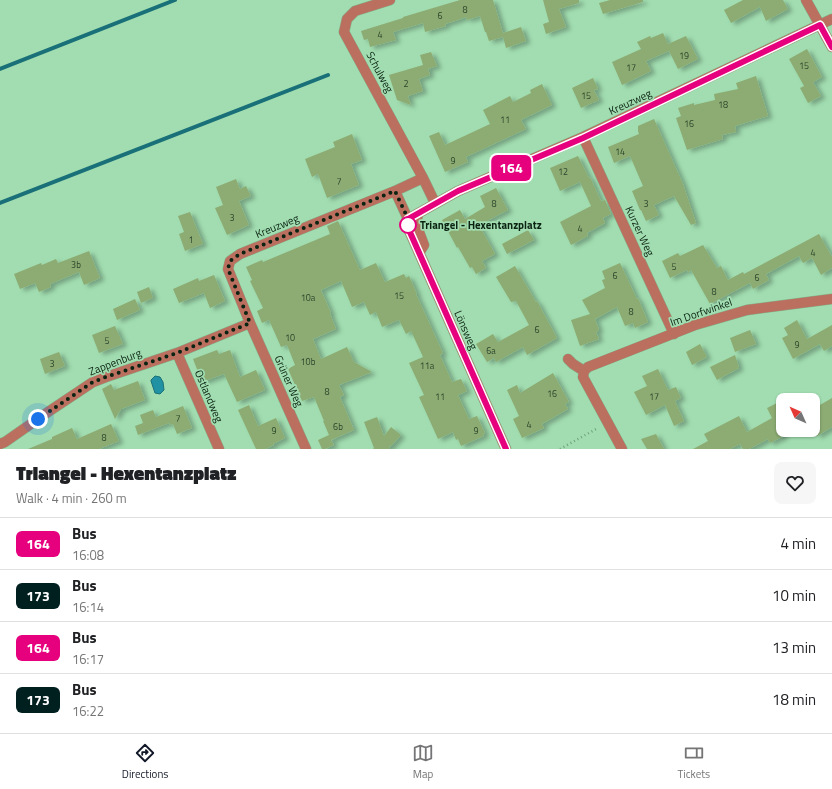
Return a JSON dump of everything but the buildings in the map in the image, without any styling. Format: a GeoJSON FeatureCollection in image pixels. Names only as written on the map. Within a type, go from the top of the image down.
{"type":"FeatureCollection","features":[{"type":"Feature","properties":{"kind":"street","name":"Schulweg"},"geometry":{"type":"LineString","coordinates":[[390,0],[355,11],[347,20],[344,32],[423,178]]}},
{"type":"Feature","properties":{"kind":"street"},"geometry":{"type":"LineString","coordinates":[[806,0],[832,47]]}},
{"type":"Feature","properties":{"kind":"street","name":"Kreuzweg"},"geometry":{"type":"LineString","coordinates":[[413,217],[458,191],[583,138],[832,19]]}},
{"type":"Feature","properties":{"kind":"street","name":"Kurzer Weg"},"geometry":{"type":"LineString","coordinates":[[583,138],[674,334]]}},
{"type":"Feature","properties":{"kind":"street"},"geometry":{"type":"LineString","coordinates":[[395,191],[423,178],[435,203]]}},
{"type":"Feature","properties":{"kind":"street","name":"Kreuzweg"},"geometry":{"type":"LineString","coordinates":[[250,323],[228,269],[230,261],[240,254],[395,191]]}},
{"type":"Feature","properties":{"kind":"street","name":"Lönsweg"},"geometry":{"type":"LineString","coordinates":[[395,191],[413,217],[409,230],[506,449]]}},
{"type":"Feature","properties":{"kind":"street","name":"Im Dorfwinkel"},"geometry":{"type":"LineString","coordinates":[[584,371],[588,367],[695,326],[747,310],[832,299]]}},
{"type":"Feature","properties":{"kind":"street","name":"Zappenburg"},"geometry":{"type":"LineString","coordinates":[[0,444],[93,382],[177,353],[250,323]]}},
{"type":"Feature","properties":{"kind":"street","name":"Grüner Weg"},"geometry":{"type":"LineString","coordinates":[[250,323],[306,449]]}},
{"type":"Feature","properties":{"kind":"street","name":"Ostlandweg"},"geometry":{"type":"LineString","coordinates":[[177,353],[219,449]]}},
{"type":"Feature","properties":{"kind":"street"},"geometry":{"type":"LineString","coordinates":[[568,359],[584,371],[583,377],[622,449]]}},
{"type":"Feature","properties":{"kind":"path"},"geometry":{"type":"LineString","coordinates":[[560,449],[608,422]]}},
{"type":"Feature","properties":{"kind":"water"},"geometry":{"type":"Polygon","coordinates":[[[155,376],[160,377],[163,382],[164,390],[160,394],[155,393],[151,381],[155,376]]]}},
{"type":"Feature","properties":{"kind":"waterway"},"geometry":{"type":"LineString","coordinates":[[0,69],[175,0]]}},
{"type":"Feature","properties":{"kind":"waterway"},"geometry":{"type":"LineString","coordinates":[[0,203],[328,75]]}},
{"type":"Feature","properties":{"kind":"bus line","name":"164"},"geometry":{"type":"LineString","coordinates":[[506,449],[409,230],[408,219],[458,191],[583,138],[820,25],[832,47]]}},
{"type":"Feature","properties":{"kind":"place","name":"Triangel - Hexentanzplatz"},"geometry":{"type":"Point","coordinates":[408,225]}},
{"type":"Feature","properties":{"kind":"route"},"geometry":{"type":"LineString","coordinates":[[38,419],[93,382],[177,353],[250,323],[228,269],[230,261],[240,254],[395,191],[408,219],[409,230],[408,225]]}}]}
